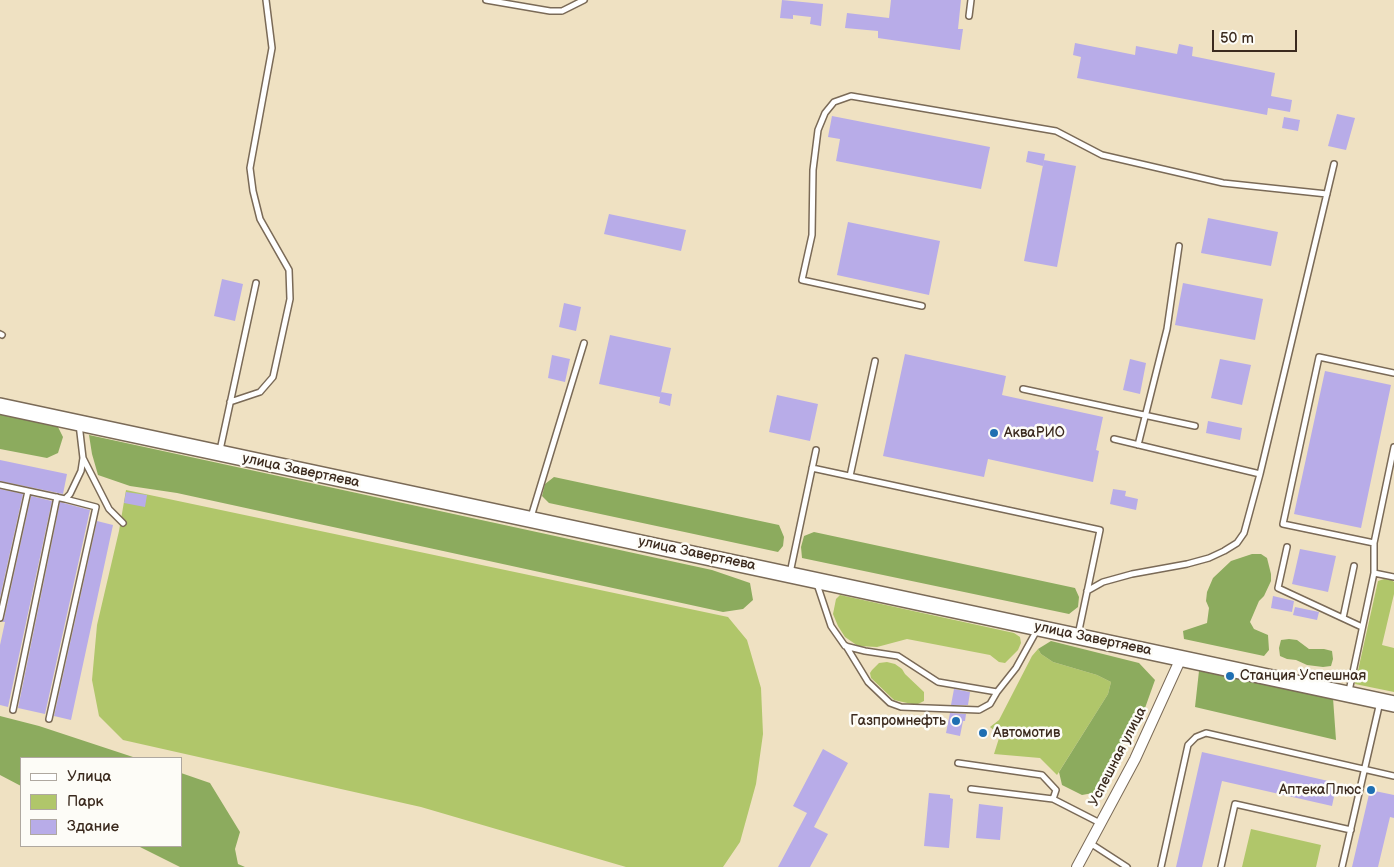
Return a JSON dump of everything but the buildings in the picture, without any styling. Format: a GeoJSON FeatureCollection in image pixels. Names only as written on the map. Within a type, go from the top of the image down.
{"type":"FeatureCollection","features":[{"type":"Feature","properties":{"kind":"main road","name":"улица Завертяева"},"geometry":{"type":"LineString","coordinates":[[0,406],[1387,702]]}},
{"type":"Feature","properties":{"kind":"street","name":"Успешная улица"},"geometry":{"type":"LineString","coordinates":[[1077,867],[1135,758],[1181,658]]}},
{"type":"Feature","properties":{"kind":"lane"},"geometry":{"type":"LineString","coordinates":[[230,402],[260,392],[272,377],[290,299],[290,270],[260,219],[250,168],[272,48],[266,0]]}},
{"type":"Feature","properties":{"kind":"lane"},"geometry":{"type":"LineString","coordinates":[[486,0],[562,12],[584,0]]}},
{"type":"Feature","properties":{"kind":"lane"},"geometry":{"type":"LineString","coordinates":[[969,16],[971,0]]}},
{"type":"Feature","properties":{"kind":"lane"},"geometry":{"type":"LineString","coordinates":[[922,306],[802,280],[812,235],[813,170],[818,130],[825,113],[834,102],[851,96],[1056,131],[1102,155],[1223,183],[1327,194]]}},
{"type":"Feature","properties":{"kind":"lane"},"geometry":{"type":"LineString","coordinates":[[1087,591],[1103,582],[1132,574],[1188,564],[1224,551],[1237,542],[1244,533],[1260,474],[1334,164]]}},
{"type":"Feature","properties":{"kind":"lane"},"geometry":{"type":"LineString","coordinates":[[1138,445],[1167,329],[1180,246]]}},
{"type":"Feature","properties":{"kind":"lane"},"geometry":{"type":"LineString","coordinates":[[219,453],[256,283]]}},
{"type":"Feature","properties":{"kind":"lane"},"geometry":{"type":"LineString","coordinates":[[530,520],[584,344]]}},
{"type":"Feature","properties":{"kind":"lane"},"geometry":{"type":"LineString","coordinates":[[1374,543],[1283,524],[1319,357],[1394,373]]}},
{"type":"Feature","properties":{"kind":"lane"},"geometry":{"type":"LineString","coordinates":[[850,476],[875,361]]}},
{"type":"Feature","properties":{"kind":"lane"},"geometry":{"type":"LineString","coordinates":[[1023,389],[1195,426]]}},
{"type":"Feature","properties":{"kind":"lane"},"geometry":{"type":"LineString","coordinates":[[65,499],[70,494],[81,471],[83,458],[79,424]]}},
{"type":"Feature","properties":{"kind":"lane"},"geometry":{"type":"LineString","coordinates":[[1114,439],[1260,474]]}},
{"type":"Feature","properties":{"kind":"lane"},"geometry":{"type":"LineString","coordinates":[[1348,694],[1374,572],[1374,543],[1394,447]]}},
{"type":"Feature","properties":{"kind":"lane"},"geometry":{"type":"LineString","coordinates":[[790,574],[816,450]]}},
{"type":"Feature","properties":{"kind":"lane"},"geometry":{"type":"LineString","coordinates":[[83,458],[109,509],[123,523]]}},
{"type":"Feature","properties":{"kind":"lane"},"geometry":{"type":"LineString","coordinates":[[812,468],[1100,530],[1078,636]]}},
{"type":"Feature","properties":{"kind":"lane"},"geometry":{"type":"LineString","coordinates":[[0,485],[96,506],[49,719]]}},
{"type":"Feature","properties":{"kind":"lane"},"geometry":{"type":"LineString","coordinates":[[0,618],[28,491]]}},
{"type":"Feature","properties":{"kind":"lane"},"geometry":{"type":"LineString","coordinates":[[13,710],[58,497]]}},
{"type":"Feature","properties":{"kind":"lane"},"geometry":{"type":"LineString","coordinates":[[1287,547],[1278,588],[1362,627]]}},
{"type":"Feature","properties":{"kind":"lane"},"geometry":{"type":"LineString","coordinates":[[1343,618],[1354,566]]}},
{"type":"Feature","properties":{"kind":"lane"},"geometry":{"type":"LineString","coordinates":[[1374,572],[1394,577]]}},
{"type":"Feature","properties":{"kind":"lane"},"geometry":{"type":"LineString","coordinates":[[816,579],[830,626],[868,682],[890,703],[901,707],[978,710],[990,704],[1016,668],[1038,627]]}},
{"type":"Feature","properties":{"kind":"lane"},"geometry":{"type":"LineString","coordinates":[[845,646],[898,656],[938,682],[997,692]]}},
{"type":"Feature","properties":{"kind":"lane"},"geometry":{"type":"LineString","coordinates":[[1342,867],[1364,769],[1387,702]]}},
{"type":"Feature","properties":{"kind":"lane"},"geometry":{"type":"LineString","coordinates":[[1161,867],[1188,745],[1196,737],[1206,733],[1394,776]]}},
{"type":"Feature","properties":{"kind":"lane"},"geometry":{"type":"LineString","coordinates":[[958,763],[1042,775],[1056,790],[1053,799]]}},
{"type":"Feature","properties":{"kind":"lane"},"geometry":{"type":"LineString","coordinates":[[971,789],[1053,799],[1100,823]]}},
{"type":"Feature","properties":{"kind":"lane"},"geometry":{"type":"LineString","coordinates":[[1221,867],[1235,804],[1351,830]]}},
{"type":"Feature","properties":{"kind":"lane"},"geometry":{"type":"LineString","coordinates":[[1089,843],[1127,867]]}},
{"type":"Feature","properties":{"kind":"green space"},"geometry":{"type":"Polygon","coordinates":[[[0,414],[57,425],[63,437],[58,453],[47,458],[0,449],[0,414]]]}},
{"type":"Feature","properties":{"kind":"green space"},"geometry":{"type":"Polygon","coordinates":[[[89,435],[712,570],[750,583],[753,600],[743,609],[723,612],[177,493],[130,486],[98,475],[89,435]]]}},
{"type":"Feature","properties":{"kind":"green space"},"geometry":{"type":"Polygon","coordinates":[[[554,477],[779,525],[784,537],[783,546],[778,552],[549,503],[542,496],[545,484],[554,477]]]}},
{"type":"Feature","properties":{"kind":"green space"},"geometry":{"type":"Polygon","coordinates":[[[126,490],[728,617],[747,640],[761,688],[763,734],[756,784],[740,842],[723,867],[626,867],[421,807],[123,740],[99,716],[92,680],[97,625],[119,531],[126,490]]]}},
{"type":"Feature","properties":{"kind":"green space"},"geometry":{"type":"Polygon","coordinates":[[[814,532],[1075,588],[1079,597],[1078,607],[1069,614],[802,558],[801,547],[804,536],[814,532]]]}},
{"type":"Feature","properties":{"kind":"green space"},"geometry":{"type":"Polygon","coordinates":[[[1252,554],[1261,554],[1267,558],[1271,574],[1271,581],[1264,596],[1259,601],[1250,622],[1254,629],[1268,635],[1269,650],[1264,656],[1184,639],[1183,631],[1207,623],[1209,608],[1206,601],[1207,592],[1213,578],[1231,561],[1252,554]]]}},
{"type":"Feature","properties":{"kind":"green space"},"geometry":{"type":"Polygon","coordinates":[[[1384,579],[1394,582],[1394,594],[1382,645],[1394,648],[1394,692],[1355,684],[1378,581],[1384,579]]]}},
{"type":"Feature","properties":{"kind":"green space"},"geometry":{"type":"Polygon","coordinates":[[[840,595],[1014,633],[1020,637],[1021,643],[1018,650],[1005,663],[999,662],[990,655],[907,639],[877,647],[858,646],[845,637],[833,614],[836,599],[840,595]]]}},
{"type":"Feature","properties":{"kind":"green space"},"geometry":{"type":"Polygon","coordinates":[[[1281,640],[1297,640],[1309,649],[1332,651],[1333,659],[1331,666],[1307,665],[1280,656],[1281,640]]]}},
{"type":"Feature","properties":{"kind":"green space"},"geometry":{"type":"Polygon","coordinates":[[[1051,641],[1139,663],[1155,680],[1145,708],[1093,793],[1082,795],[1062,785],[1059,772],[1108,694],[1111,682],[1097,675],[1053,662],[1041,654],[1038,649],[1051,641]]]}},
{"type":"Feature","properties":{"kind":"green space"},"geometry":{"type":"Polygon","coordinates":[[[1038,649],[1041,654],[1053,662],[1097,675],[1111,682],[1108,694],[1057,775],[1040,758],[994,754],[1000,735],[990,727],[999,720],[1032,656],[1038,649]]]}},
{"type":"Feature","properties":{"kind":"green space"},"geometry":{"type":"Polygon","coordinates":[[[879,663],[895,664],[902,669],[924,692],[924,701],[916,705],[894,700],[871,678],[870,673],[879,663]]]}},
{"type":"Feature","properties":{"kind":"green space"},"geometry":{"type":"Polygon","coordinates":[[[1199,671],[1333,698],[1336,740],[1195,707],[1199,671]]]}},
{"type":"Feature","properties":{"kind":"green space"},"geometry":{"type":"Polygon","coordinates":[[[0,716],[39,726],[133,757],[20,757],[20,785],[0,775],[0,716]]]}},
{"type":"Feature","properties":{"kind":"green space"},"geometry":{"type":"Polygon","coordinates":[[[182,773],[210,783],[240,832],[235,849],[238,864],[245,867],[180,867],[140,847],[182,847],[182,773]]]}},
{"type":"Feature","properties":{"kind":"green space"},"geometry":{"type":"Polygon","coordinates":[[[1251,829],[1321,845],[1316,867],[1242,867],[1251,829]]]}},
{"type":"Feature","properties":{"kind":"place","name":"АкваРИО"},"geometry":{"type":"Point","coordinates":[994,433]}},
{"type":"Feature","properties":{"kind":"place","name":"Станция Успешная"},"geometry":{"type":"Point","coordinates":[1230,676]}},
{"type":"Feature","properties":{"kind":"place","name":"Газпромнефть"},"geometry":{"type":"Point","coordinates":[956,721]}},
{"type":"Feature","properties":{"kind":"place","name":"Автомотив"},"geometry":{"type":"Point","coordinates":[983,733]}},
{"type":"Feature","properties":{"kind":"place","name":"АптекаПлюс"},"geometry":{"type":"Point","coordinates":[1371,790]}}]}
